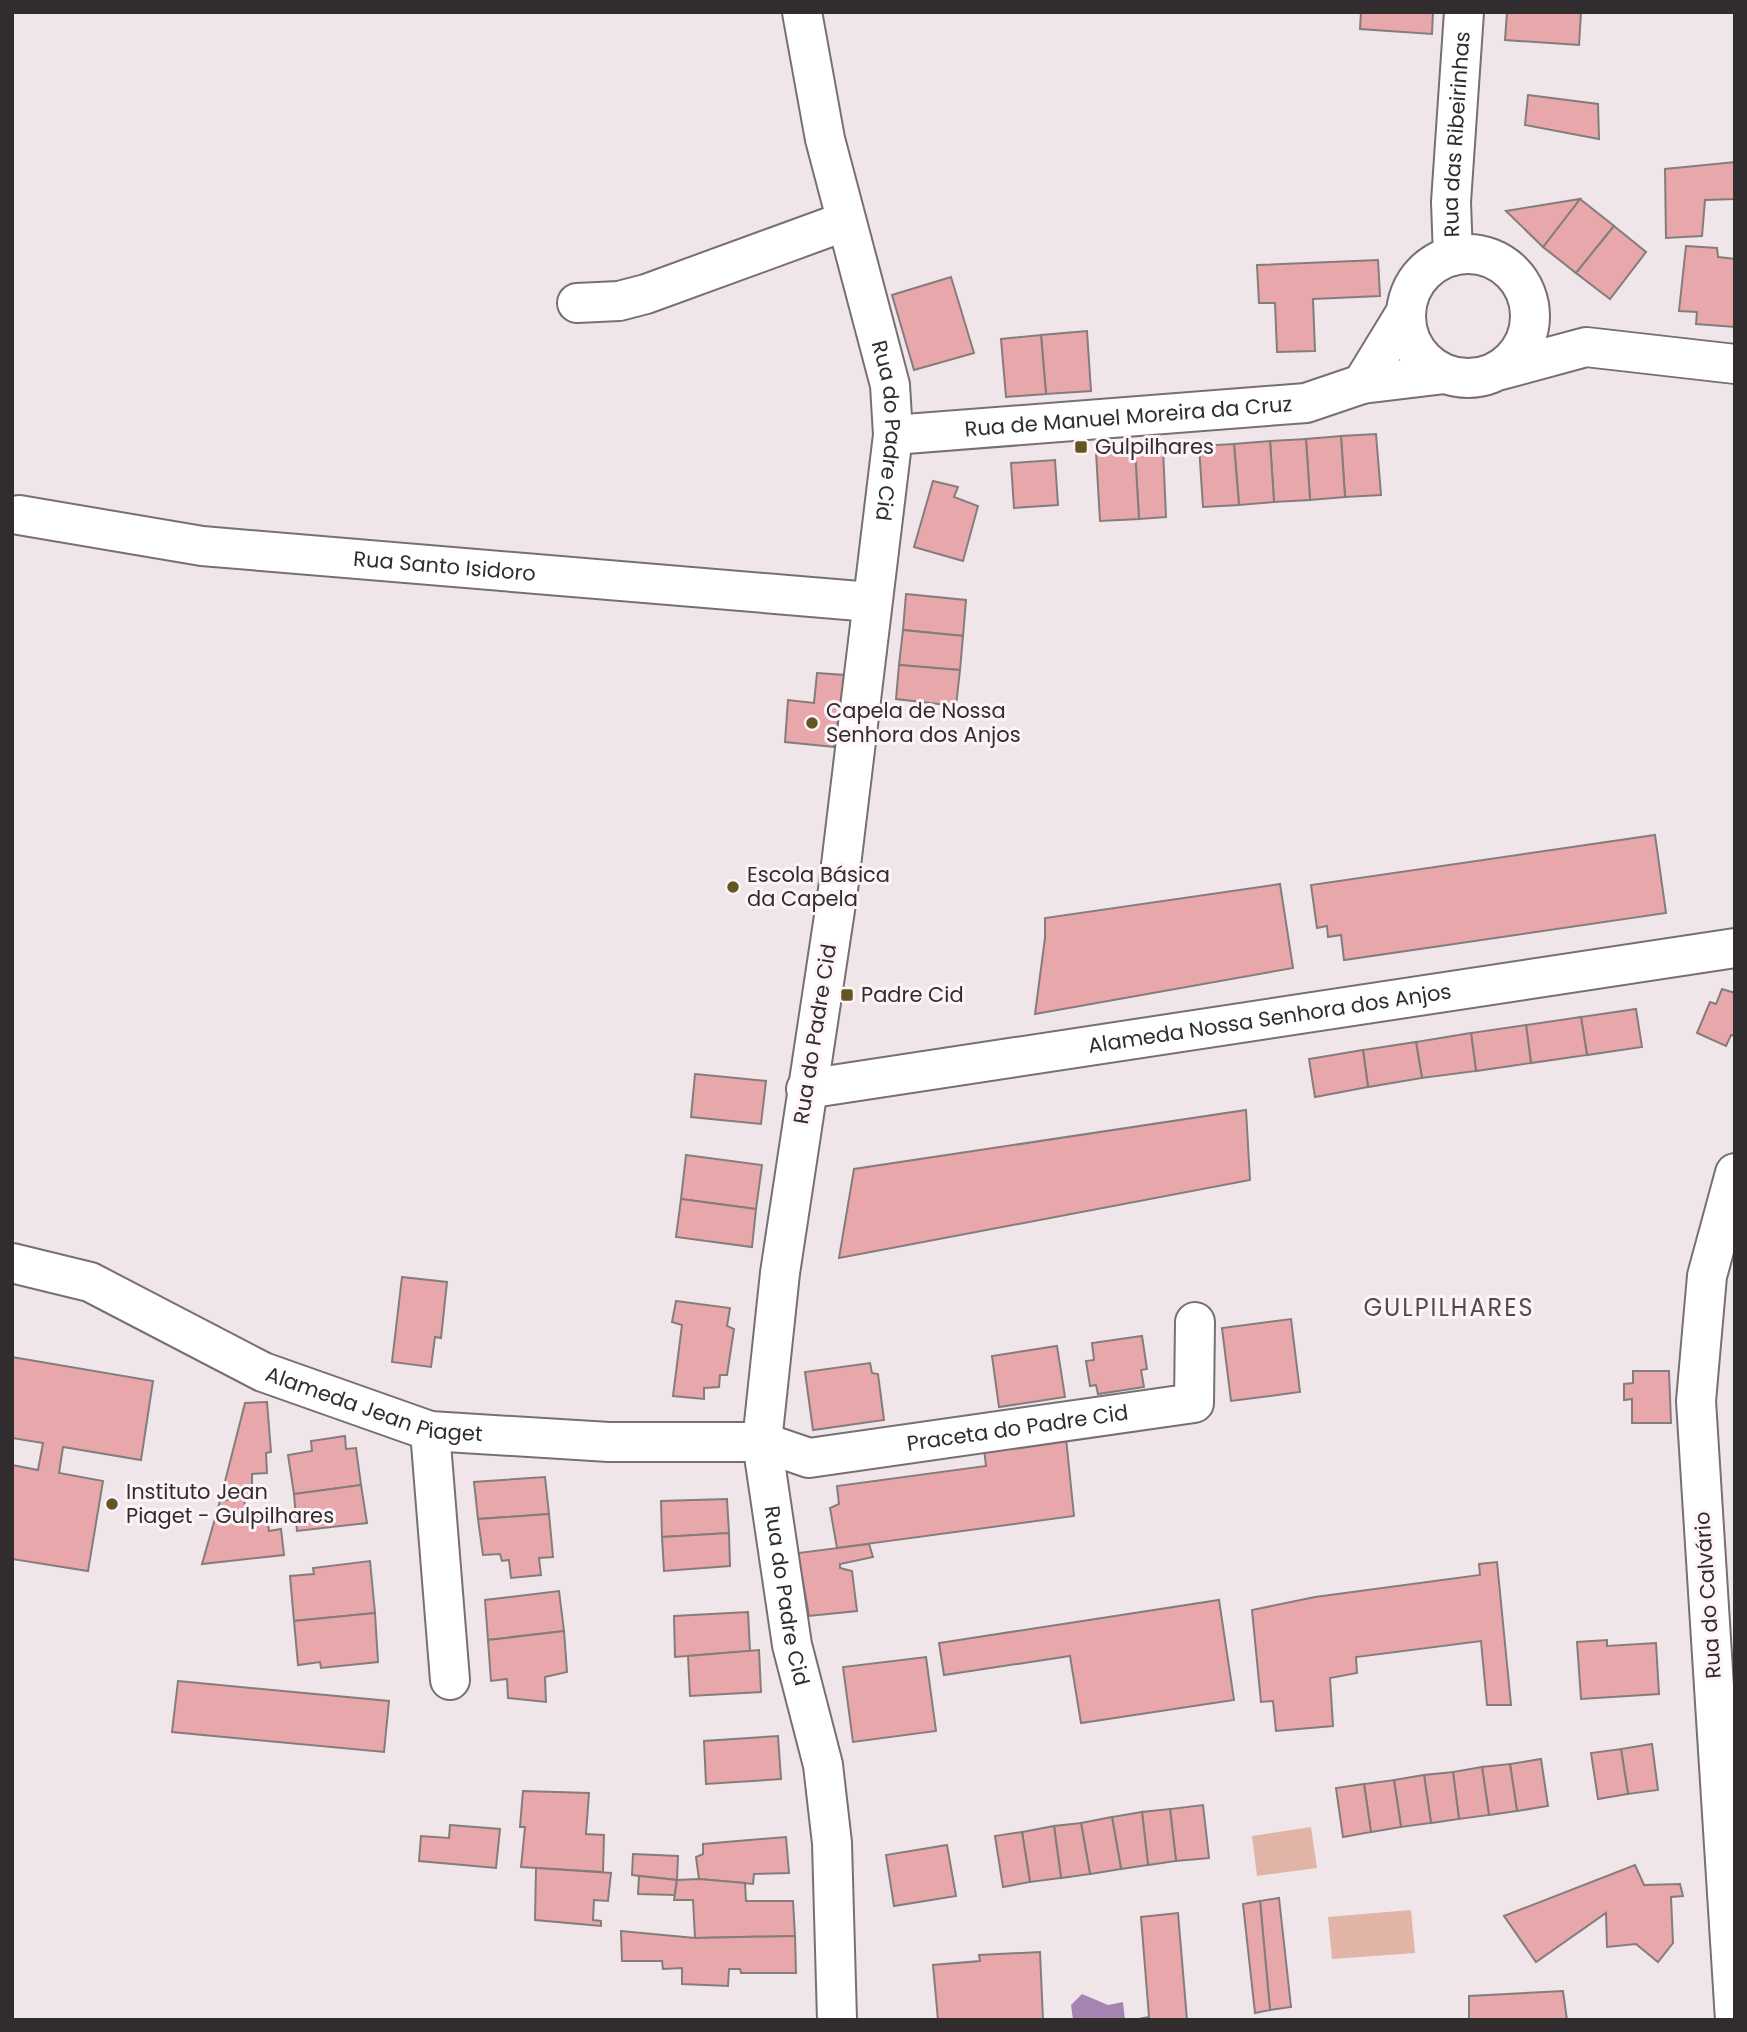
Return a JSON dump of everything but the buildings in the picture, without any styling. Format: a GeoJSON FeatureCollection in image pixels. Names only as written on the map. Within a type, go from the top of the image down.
{"type":"FeatureCollection","features":[{"type":"Feature","properties":{"kind":"street","name":"Rua do Padre Cid"},"geometry":{"type":"LineString","coordinates":[[802,12],[825,139],[890,385],[892,435],[838,890],[780,1273],[762,1442],[792,1645],[823,1765],[832,1843],[837,2020]]}},
{"type":"Feature","properties":{"kind":"street","name":"Rua das Ribeirinhas"},"geometry":{"type":"LineString","coordinates":[[1453,256],[1451,202],[1464,12]]}},
{"type":"Feature","properties":{"kind":"street"},"geometry":{"type":"LineString","coordinates":[[577,303],[619,301],[646,294],[846,221]]}},
{"type":"Feature","properties":{"kind":"street"},"geometry":{"type":"LineString","coordinates":[[1501,370],[1516,357],[1526,340],[1530,321],[1529,302],[1521,283],[1500,263],[1473,254],[1453,256],[1435,263],[1420,276],[1410,292],[1406,312],[1408,331],[1415,350],[1428,364],[1445,374],[1464,379],[1483,377],[1586,347],[1735,364]]}},
{"type":"Feature","properties":{"kind":"street"},"geometry":{"type":"LineString","coordinates":[[1529,302],[1586,347]]}},
{"type":"Feature","properties":{"kind":"street"},"geometry":{"type":"LineString","coordinates":[[1363,384],[1406,312]]}},
{"type":"Feature","properties":{"kind":"street","name":"Rua de Manuel Moreira da Cruz"},"geometry":{"type":"LineString","coordinates":[[892,435],[1306,404],[1363,384],[1445,374]]}},
{"type":"Feature","properties":{"kind":"street","name":"Rua Santo Isidoro"},"geometry":{"type":"LineString","coordinates":[[19,515],[202,546],[871,602]]}},
{"type":"Feature","properties":{"kind":"street","name":"Alameda Nossa Senhora dos Anjos"},"geometry":{"type":"LineString","coordinates":[[806,1089],[1735,948]]}},
{"type":"Feature","properties":{"kind":"street","name":"Rua do Calvário"},"geometry":{"type":"LineString","coordinates":[[1735,1173],[1707,1276],[1696,1401],[1735,2020]]}},
{"type":"Feature","properties":{"kind":"street","name":"Alameda Jean Piaget"},"geometry":{"type":"LineString","coordinates":[[12,1263],[90,1282],[263,1372],[430,1432],[609,1442],[762,1442]]}},
{"type":"Feature","properties":{"kind":"street","name":"Praceta do Padre Cid"},"geometry":{"type":"LineString","coordinates":[[762,1442],[809,1458],[1194,1403],[1195,1322]]}},
{"type":"Feature","properties":{"kind":"street"},"geometry":{"type":"LineString","coordinates":[[430,1432],[450,1680]]}},
{"type":"Feature","properties":{"kind":"shaded area"},"geometry":{"type":"Polygon","coordinates":[[[1311,1827],[1317,1868],[1257,1876],[1252,1836],[1311,1827]]]}},
{"type":"Feature","properties":{"kind":"shaded area"},"geometry":{"type":"Polygon","coordinates":[[[1411,1910],[1415,1953],[1332,1959],[1328,1917],[1411,1910]]]}},
{"type":"Feature","properties":{"kind":"shaded area"},"geometry":{"type":"Polygon","coordinates":[[[1082,1994],[1108,2005],[1123,2002],[1125,2020],[1073,2020],[1071,2005],[1082,1994]]]}},
{"type":"Feature","properties":{"kind":"place","name":"Gulpilhares"},"geometry":{"type":"Point","coordinates":[1081,447]}},
{"type":"Feature","properties":{"kind":"place","name":"Capela de Nossa Senhora dos Anjos"},"geometry":{"type":"Point","coordinates":[812,723]}},
{"type":"Feature","properties":{"kind":"place","name":"Escola Básica da Capela"},"geometry":{"type":"Point","coordinates":[733,887]}},
{"type":"Feature","properties":{"kind":"place","name":"Padre Cid"},"geometry":{"type":"Point","coordinates":[847,995]}},
{"type":"Feature","properties":{"kind":"place","name":"Instituto Jean Piaget - Gulpilhares"},"geometry":{"type":"Point","coordinates":[112,1504]}},
{"type":"Feature","properties":{"kind":"district","name":"GULPILHARES"},"geometry":{"type":"Point","coordinates":[1449,1308]}}]}
